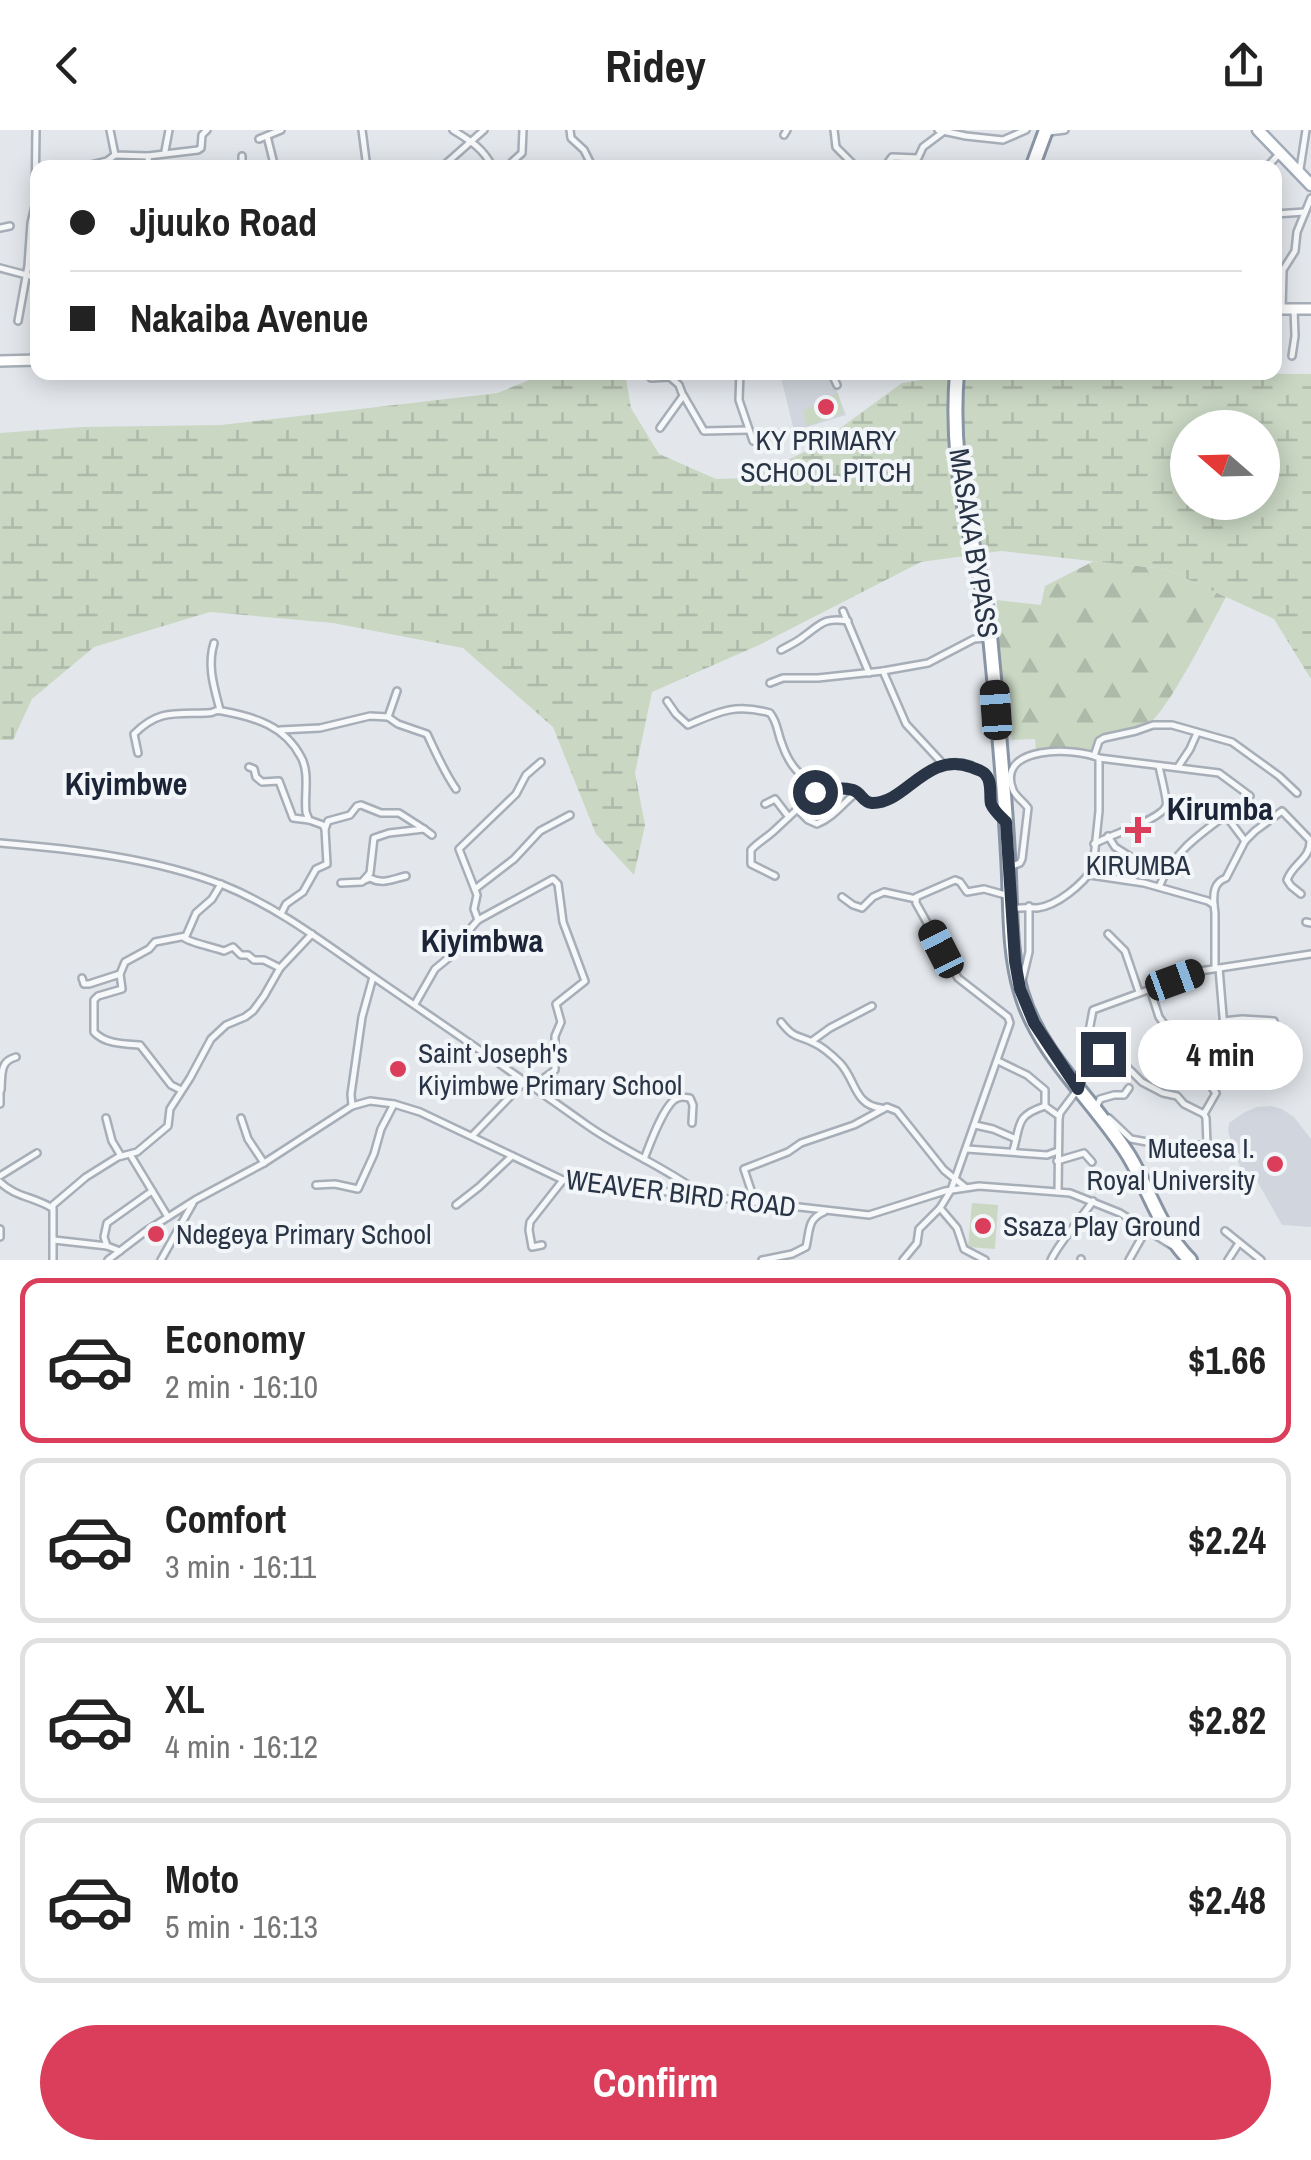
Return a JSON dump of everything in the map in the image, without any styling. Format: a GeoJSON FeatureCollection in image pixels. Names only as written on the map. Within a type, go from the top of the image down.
{"type":"FeatureCollection","features":[{"type":"Feature","properties":{"kind":"highway"},"geometry":{"type":"LineString","coordinates":[[1035,160],[1044,131]]}},
{"type":"Feature","properties":{"kind":"highway","name":"MASAKA BYPASS"},"geometry":{"type":"LineString","coordinates":[[956,380],[954,410],[960,474],[990,638],[1020,989],[1039,1032],[1078,1089],[1096,1106],[1129,1156],[1161,1223],[1190,1260]]}},
{"type":"Feature","properties":{"kind":"main road"},"geometry":{"type":"LineString","coordinates":[[1258,130],[1310,184]]}},
{"type":"Feature","properties":{"kind":"main road"},"geometry":{"type":"LineString","coordinates":[[1282,309],[1311,309]]}},
{"type":"Feature","properties":{"kind":"main road"},"geometry":{"type":"LineString","coordinates":[[0,361],[30,360]]}},
{"type":"Feature","properties":{"kind":"street"},"geometry":{"type":"LineString","coordinates":[[36,130],[36,160]]}},
{"type":"Feature","properties":{"kind":"street"},"geometry":{"type":"LineString","coordinates":[[110,130],[115,155]]}},
{"type":"Feature","properties":{"kind":"street"},"geometry":{"type":"LineString","coordinates":[[164,152],[169,130]]}},
{"type":"Feature","properties":{"kind":"street"},"geometry":{"type":"LineString","coordinates":[[110,160],[115,155],[148,156],[200,149],[207,130]]}},
{"type":"Feature","properties":{"kind":"street"},"geometry":{"type":"LineString","coordinates":[[259,139],[281,130]]}},
{"type":"Feature","properties":{"kind":"street"},"geometry":{"type":"LineString","coordinates":[[362,130],[367,160]]}},
{"type":"Feature","properties":{"kind":"street"},"geometry":{"type":"LineString","coordinates":[[454,130],[471,140],[490,160]]}},
{"type":"Feature","properties":{"kind":"street"},"geometry":{"type":"LineString","coordinates":[[450,160],[484,130]]}},
{"type":"Feature","properties":{"kind":"street"},"geometry":{"type":"LineString","coordinates":[[514,160],[522,153],[523,130]]}},
{"type":"Feature","properties":{"kind":"street"},"geometry":{"type":"LineString","coordinates":[[570,130],[571,138],[588,160]]}},
{"type":"Feature","properties":{"kind":"street"},"geometry":{"type":"LineString","coordinates":[[834,130],[836,148],[848,160]]}},
{"type":"Feature","properties":{"kind":"street"},"geometry":{"type":"LineString","coordinates":[[1044,131],[1066,130]]}},
{"type":"Feature","properties":{"kind":"street"},"geometry":{"type":"LineString","coordinates":[[1299,172],[1306,130]]}},
{"type":"Feature","properties":{"kind":"street"},"geometry":{"type":"LineString","coordinates":[[890,160],[918,158],[923,147],[940,131],[1004,140],[1020,131]]}},
{"type":"Feature","properties":{"kind":"street"},"geometry":{"type":"LineString","coordinates":[[267,136],[273,160]]}},
{"type":"Feature","properties":{"kind":"street"},"geometry":{"type":"LineString","coordinates":[[1273,160],[1280,152]]}},
{"type":"Feature","properties":{"kind":"street"},"geometry":{"type":"LineString","coordinates":[[148,156],[148,160]]}},
{"type":"Feature","properties":{"kind":"street"},"geometry":{"type":"LineString","coordinates":[[1282,280],[1311,198]]}},
{"type":"Feature","properties":{"kind":"street"},"geometry":{"type":"LineString","coordinates":[[1282,214],[1305,212]]}},
{"type":"Feature","properties":{"kind":"street"},"geometry":{"type":"LineString","coordinates":[[0,228],[10,226]]}},
{"type":"Feature","properties":{"kind":"street"},"geometry":{"type":"LineString","coordinates":[[18,321],[30,233]]}},
{"type":"Feature","properties":{"kind":"street"},"geometry":{"type":"LineString","coordinates":[[0,268],[30,276]]}},
{"type":"Feature","properties":{"kind":"street"},"geometry":{"type":"LineString","coordinates":[[1292,356],[1294,309]]}},
{"type":"Feature","properties":{"kind":"street"},"geometry":{"type":"LineString","coordinates":[[674,380],[704,431],[749,430]]}},
{"type":"Feature","properties":{"kind":"street"},"geometry":{"type":"LineString","coordinates":[[739,380],[738,396],[753,441]]}},
{"type":"Feature","properties":{"kind":"street"},"geometry":{"type":"LineString","coordinates":[[834,380],[836,385]]}},
{"type":"Feature","properties":{"kind":"street"},"geometry":{"type":"LineString","coordinates":[[660,428],[683,396]]}},
{"type":"Feature","properties":{"kind":"street"},"geometry":{"type":"LineString","coordinates":[[843,611],[869,672]]}},
{"type":"Feature","properties":{"kind":"street"},"geometry":{"type":"LineString","coordinates":[[781,650],[824,621],[848,620]]}},
{"type":"Feature","properties":{"kind":"street"},"geometry":{"type":"LineString","coordinates":[[770,683],[783,678],[882,672],[928,662],[974,639],[990,638]]}},
{"type":"Feature","properties":{"kind":"street"},"geometry":{"type":"LineString","coordinates":[[214,642],[211,677],[220,710]]}},
{"type":"Feature","properties":{"kind":"street"},"geometry":{"type":"LineString","coordinates":[[882,672],[906,724],[944,765]]}},
{"type":"Feature","properties":{"kind":"street"},"geometry":{"type":"LineString","coordinates":[[388,717],[397,691]]}},
{"type":"Feature","properties":{"kind":"street"},"geometry":{"type":"LineString","coordinates":[[667,700],[688,725],[721,710],[770,713],[796,772],[822,788],[857,792],[865,801],[887,799],[944,765],[960,763],[985,774],[992,805],[1006,822]]}},
{"type":"Feature","properties":{"kind":"street"},"geometry":{"type":"LineString","coordinates":[[138,752],[134,734],[164,714],[220,710],[268,723],[280,730],[304,762],[309,820]]}},
{"type":"Feature","properties":{"kind":"street"},"geometry":{"type":"LineString","coordinates":[[280,730],[320,728],[370,716],[388,717],[427,734],[456,789]]}},
{"type":"Feature","properties":{"kind":"street"},"geometry":{"type":"LineString","coordinates":[[916,899],[955,880],[967,892],[984,888],[1031,909],[1064,898],[1093,868],[1099,811],[1096,757],[1104,738],[1153,725],[1176,726],[1232,742],[1298,793]]}},
{"type":"Feature","properties":{"kind":"street"},"geometry":{"type":"LineString","coordinates":[[1178,767],[1197,733]]}},
{"type":"Feature","properties":{"kind":"street"},"geometry":{"type":"LineString","coordinates":[[1009,867],[1022,859],[1028,808],[1013,792],[1011,771],[1032,755],[1068,750],[1222,774],[1250,796]]}},
{"type":"Feature","properties":{"kind":"street"},"geometry":{"type":"LineString","coordinates":[[478,920],[474,909],[477,899],[460,849],[516,794],[526,775],[541,762]]}},
{"type":"Feature","properties":{"kind":"street"},"geometry":{"type":"LineString","coordinates":[[1094,844],[1146,822],[1166,806],[1159,766]]}},
{"type":"Feature","properties":{"kind":"street"},"geometry":{"type":"LineString","coordinates":[[249,767],[262,782],[279,781],[293,818],[325,828]]}},
{"type":"Feature","properties":{"kind":"street"},"geometry":{"type":"LineString","coordinates":[[775,876],[751,864],[751,850],[822,788]]}},
{"type":"Feature","properties":{"kind":"street"},"geometry":{"type":"LineString","coordinates":[[798,810],[817,824],[831,817],[857,792]]}},
{"type":"Feature","properties":{"kind":"street"},"geometry":{"type":"LineString","coordinates":[[765,804],[771,797],[776,799],[788,816]]}},
{"type":"Feature","properties":{"kind":"street"},"geometry":{"type":"LineString","coordinates":[[281,914],[286,904],[300,895],[316,868],[327,864],[328,821],[350,815],[361,805],[380,813],[399,813],[432,835]]}},
{"type":"Feature","properties":{"kind":"street"},"geometry":{"type":"LineString","coordinates":[[1227,1064],[1212,902],[1218,882],[1228,876],[1245,840],[1284,811],[1310,840],[1309,856],[1287,880],[1302,894]]}},
{"type":"Feature","properties":{"kind":"street"},"geometry":{"type":"LineString","coordinates":[[474,889],[514,859],[540,831],[570,815]]}},
{"type":"Feature","properties":{"kind":"street"},"geometry":{"type":"LineString","coordinates":[[1159,887],[1168,866],[1187,844],[1223,817],[1245,840]]}},
{"type":"Feature","properties":{"kind":"street"},"geometry":{"type":"LineString","coordinates":[[362,882],[370,872],[374,838],[424,829]]}},
{"type":"Feature","properties":{"kind":"street"},"geometry":{"type":"LineString","coordinates":[[1108,836],[1119,850],[1134,859],[1133,881]]}},
{"type":"Feature","properties":{"kind":"street"},"geometry":{"type":"LineString","coordinates":[[0,843],[96,854],[183,872],[221,884],[281,914],[588,1126],[703,1196]]}},
{"type":"Feature","properties":{"kind":"street"},"geometry":{"type":"LineString","coordinates":[[1093,868],[1098,876]]}},
{"type":"Feature","properties":{"kind":"street"},"geometry":{"type":"LineString","coordinates":[[341,882],[352,884],[370,878],[387,882],[406,876]]}},
{"type":"Feature","properties":{"kind":"street"},"geometry":{"type":"LineString","coordinates":[[1089,876],[1133,881],[1212,902]]}},
{"type":"Feature","properties":{"kind":"street"},"geometry":{"type":"LineString","coordinates":[[415,1004],[436,969],[463,946],[478,920],[553,878],[558,884],[563,922],[585,982],[556,1004],[561,1022],[555,1036],[555,1070],[533,1086]]}},
{"type":"Feature","properties":{"kind":"street"},"geometry":{"type":"LineString","coordinates":[[182,1088],[171,1085],[140,1045],[98,1037],[94,1032],[94,1000],[122,988],[120,974],[124,962],[156,942],[187,935],[196,913],[221,884]]}},
{"type":"Feature","properties":{"kind":"street"},"geometry":{"type":"LineString","coordinates":[[842,897],[862,908],[884,892],[916,899],[958,978],[1010,1020],[956,1178],[940,1208],[919,1228],[917,1244],[903,1260]]}},
{"type":"Feature","properties":{"kind":"street"},"geometry":{"type":"LineString","coordinates":[[1020,989],[1029,952],[1031,909]]}},
{"type":"Feature","properties":{"kind":"street"},"geometry":{"type":"LineString","coordinates":[[54,1260],[55,1202],[168,1126],[170,1109],[211,1040],[226,1025],[249,1014],[280,968],[312,934]]}},
{"type":"Feature","properties":{"kind":"street"},"geometry":{"type":"LineString","coordinates":[[1108,934],[1125,951],[1139,992]]}},
{"type":"Feature","properties":{"kind":"street"},"geometry":{"type":"LineString","coordinates":[[184,937],[224,951],[233,947],[241,955],[280,968]]}},
{"type":"Feature","properties":{"kind":"street"},"geometry":{"type":"LineString","coordinates":[[1058,1192],[1059,1116],[1078,1089],[1093,1010],[1200,971],[1311,954]]}},
{"type":"Feature","properties":{"kind":"street"},"geometry":{"type":"LineString","coordinates":[[82,978],[88,984],[120,974]]}},
{"type":"Feature","properties":{"kind":"street"},"geometry":{"type":"LineString","coordinates":[[108,1260],[194,1200],[264,1163],[352,1106],[362,1016],[373,977]]}},
{"type":"Feature","properties":{"kind":"street"},"geometry":{"type":"LineString","coordinates":[[1150,989],[1159,1017],[1216,1093],[1204,1114]]}},
{"type":"Feature","properties":{"kind":"street"},"geometry":{"type":"LineString","coordinates":[[812,1041],[872,1006]]}},
{"type":"Feature","properties":{"kind":"street"},"geometry":{"type":"LineString","coordinates":[[1223,1021],[1274,1020]]}},
{"type":"Feature","properties":{"kind":"street"},"geometry":{"type":"LineString","coordinates":[[781,1022],[794,1036],[812,1041],[840,1063],[862,1101],[897,1111],[940,1166],[966,1188]]}},
{"type":"Feature","properties":{"kind":"street"},"geometry":{"type":"LineString","coordinates":[[1087,1048],[1122,1062],[1142,1082],[1177,1096],[1204,1114],[1206,1146],[1151,1144],[1126,1137],[1096,1106],[1102,1098],[1124,1095],[1129,1088]]}},
{"type":"Feature","properties":{"kind":"street"},"geometry":{"type":"LineString","coordinates":[[0,1104],[2,1064],[16,1058]]}},
{"type":"Feature","properties":{"kind":"street"},"geometry":{"type":"LineString","coordinates":[[998,1060],[1044,1090],[1045,1106]]}},
{"type":"Feature","properties":{"kind":"street"},"geometry":{"type":"LineString","coordinates":[[472,1136],[525,1080]]}},
{"type":"Feature","properties":{"kind":"street"},"geometry":{"type":"LineString","coordinates":[[644,1159],[673,1101],[690,1098],[692,1123]]}},
{"type":"Feature","properties":{"kind":"street","name":"WEAVER BIRD ROAD"},"geometry":{"type":"LineString","coordinates":[[352,1106],[370,1101],[420,1112],[563,1180],[869,1215],[966,1188],[994,1186],[1058,1192],[1074,1194],[1120,1213],[1178,1247]]}},
{"type":"Feature","properties":{"kind":"street"},"geometry":{"type":"LineString","coordinates":[[316,1185],[358,1189],[394,1104]]}},
{"type":"Feature","properties":{"kind":"street"},"geometry":{"type":"LineString","coordinates":[[1045,1106],[1059,1116]]}},
{"type":"Feature","properties":{"kind":"street"},"geometry":{"type":"LineString","coordinates":[[1012,1152],[1024,1115],[1045,1106]]}},
{"type":"Feature","properties":{"kind":"street"},"geometry":{"type":"LineString","coordinates":[[755,1202],[744,1168],[788,1152],[798,1144],[854,1126],[884,1108]]}},
{"type":"Feature","properties":{"kind":"street"},"geometry":{"type":"LineString","coordinates":[[106,1118],[110,1138],[121,1156]]}},
{"type":"Feature","properties":{"kind":"street"},"geometry":{"type":"LineString","coordinates":[[241,1118],[248,1139],[264,1163]]}},
{"type":"Feature","properties":{"kind":"street"},"geometry":{"type":"LineString","coordinates":[[975,1125],[1016,1139]]}},
{"type":"Feature","properties":{"kind":"street"},"geometry":{"type":"LineString","coordinates":[[966,1149],[1047,1155],[1058,1151]]}},
{"type":"Feature","properties":{"kind":"street"},"geometry":{"type":"LineString","coordinates":[[37,1153],[0,1179],[10,1191],[52,1208]]}},
{"type":"Feature","properties":{"kind":"street"},"geometry":{"type":"LineString","coordinates":[[130,1154],[168,1217]]}},
{"type":"Feature","properties":{"kind":"street"},"geometry":{"type":"LineString","coordinates":[[1057,1162],[1084,1154],[1092,1162]]}},
{"type":"Feature","properties":{"kind":"street"},"geometry":{"type":"LineString","coordinates":[[456,1204],[512,1156]]}},
{"type":"Feature","properties":{"kind":"street"},"geometry":{"type":"LineString","coordinates":[[542,1245],[532,1247],[529,1226],[563,1180]]}},
{"type":"Feature","properties":{"kind":"street"},"geometry":{"type":"LineString","coordinates":[[107,1246],[107,1223],[152,1191]]}},
{"type":"Feature","properties":{"kind":"street"},"geometry":{"type":"LineString","coordinates":[[161,1260],[194,1200]]}},
{"type":"Feature","properties":{"kind":"street"},"geometry":{"type":"LineString","coordinates":[[1052,1260],[1093,1201]]}},
{"type":"Feature","properties":{"kind":"street"},"geometry":{"type":"LineString","coordinates":[[940,1208],[957,1228],[964,1249],[985,1260]]}},
{"type":"Feature","properties":{"kind":"street"},"geometry":{"type":"LineString","coordinates":[[804,1260],[811,1221],[827,1211]]}},
{"type":"Feature","properties":{"kind":"street"},"geometry":{"type":"LineString","coordinates":[[1129,1260],[1146,1230]]}},
{"type":"Feature","properties":{"kind":"street"},"geometry":{"type":"LineString","coordinates":[[1225,1232],[1261,1260]]}},
{"type":"Feature","properties":{"kind":"street"},"geometry":{"type":"LineString","coordinates":[[54,1240],[120,1251]]}},
{"type":"Feature","properties":{"kind":"street"},"geometry":{"type":"LineString","coordinates":[[1228,1260],[1240,1243]]}},
{"type":"Feature","properties":{"kind":"street"},"geometry":{"type":"LineString","coordinates":[[762,1260],[806,1247]]}},
{"type":"Feature","properties":{"kind":"shaded area"},"geometry":{"type":"Polygon","coordinates":[[[782,380],[833,380],[846,415],[794,431],[782,380]]]}},
{"type":"Feature","properties":{"kind":"shaded area","name":"Muteesa I. Royal University"},"geometry":{"type":"Polygon","coordinates":[[[1271,1106],[1294,1117],[1311,1139],[1311,1227],[1282,1225],[1257,1181],[1244,1175],[1236,1158],[1229,1123],[1257,1107],[1271,1106]]]}},
{"type":"Feature","properties":{"kind":"green space"},"geometry":{"type":"Polygon","coordinates":[[[1282,374],[1311,374],[1311,679],[1274,619],[1165,569],[1001,551],[921,562],[759,645],[652,692],[635,773],[645,825],[634,875],[596,834],[553,727],[463,648],[333,623],[210,612],[94,647],[32,699],[13,740],[0,740],[0,433],[82,427],[221,425],[498,393],[529,380],[626,380],[631,408],[659,454],[716,479],[749,478],[813,448],[902,383],[1282,380],[1282,374]]]}},
{"type":"Feature","properties":{"kind":"green space","name":"KY PRIMARY SCHOOL PITCH"},"geometry":{"type":"Polygon","coordinates":[[[838,393],[843,413],[807,426],[803,411],[838,393]]]}},
{"type":"Feature","properties":{"kind":"green space"},"geometry":{"type":"Polygon","coordinates":[[[1094,561],[1165,569],[1226,597],[1177,686],[1147,725],[1101,736],[1092,751],[1036,751],[1035,739],[1012,740],[999,662],[997,600],[1041,605],[1045,586],[1094,561]]]}},
{"type":"Feature","properties":{"kind":"green space","name":"Ssaza Play Ground"},"geometry":{"type":"Polygon","coordinates":[[[972,1203],[998,1205],[995,1249],[968,1247],[972,1203]]]}},
{"type":"Feature","properties":{"kind":"place","name":"KY PRIMARY SCHOOL PITCH"},"geometry":{"type":"Point","coordinates":[826,407]}},
{"type":"Feature","properties":{"kind":"place","name":"KIRUMBA"},"geometry":{"type":"Point","coordinates":[1138,830]}},
{"type":"Feature","properties":{"kind":"place","name":"Saint Joseph's Kiyimbwe Primary School"},"geometry":{"type":"Point","coordinates":[398,1069]}},
{"type":"Feature","properties":{"kind":"place","name":"Muteesa I. Royal University"},"geometry":{"type":"Point","coordinates":[1275,1164]}},
{"type":"Feature","properties":{"kind":"place","name":"Ssaza Play Ground"},"geometry":{"type":"Point","coordinates":[983,1226]}},
{"type":"Feature","properties":{"kind":"place","name":"Ndegeya Primary School"},"geometry":{"type":"Point","coordinates":[156,1234]}},
{"type":"Feature","properties":{"kind":"district","name":"Kiyimbwe"},"geometry":{"type":"Point","coordinates":[126,784]}},
{"type":"Feature","properties":{"kind":"district","name":"Kirumba"},"geometry":{"type":"Point","coordinates":[1220,809]}},
{"type":"Feature","properties":{"kind":"district","name":"Kiyimbwa"},"geometry":{"type":"Point","coordinates":[482,941]}},
{"type":"Feature","properties":{"kind":"route"},"geometry":{"type":"LineString","coordinates":[[815,792],[822,788],[852,790],[870,803],[887,799],[934,769],[951,763],[982,771],[989,780],[994,810],[1006,822],[1015,961],[1028,1010],[1044,1041],[1078,1089],[1087,1048],[1103,1054]]}}]}
